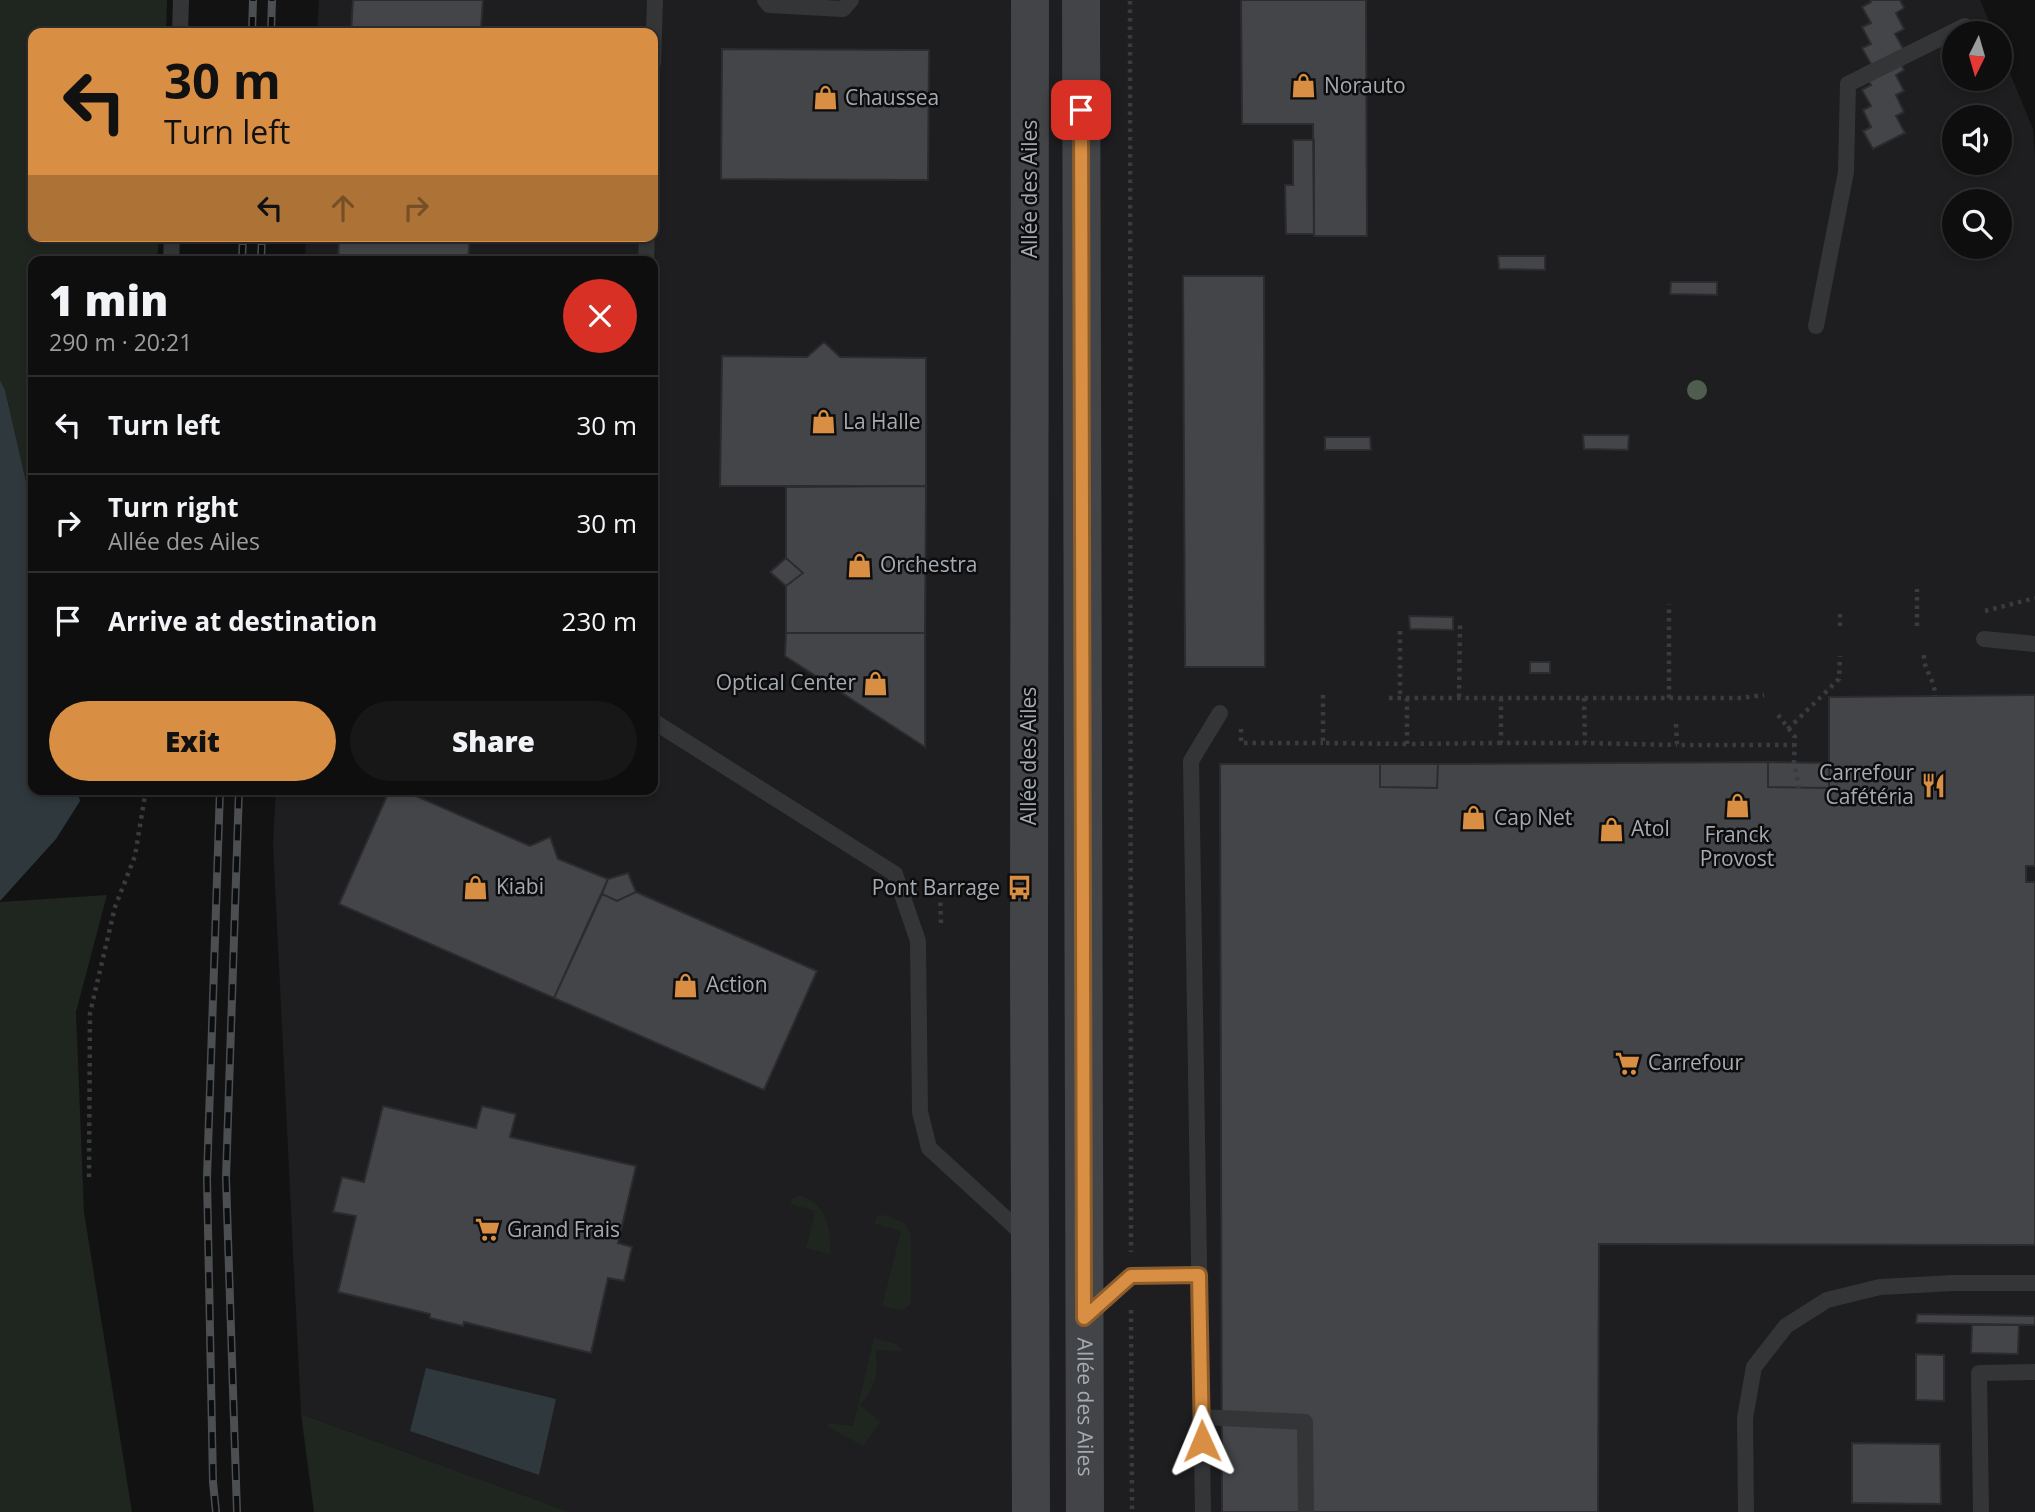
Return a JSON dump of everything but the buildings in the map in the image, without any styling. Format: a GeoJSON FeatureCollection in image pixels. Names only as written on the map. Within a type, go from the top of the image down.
{"type":"FeatureCollection","features":[{"type":"Feature","properties":{"kind":"main road","name":"Allée des Ailes"},"geometry":{"type":"LineString","coordinates":[[1030,0],[1031,1512]]}},
{"type":"Feature","properties":{"kind":"main road","name":"Allée des Ailes"},"geometry":{"type":"LineString","coordinates":[[1081,0],[1085,1512]]}},
{"type":"Feature","properties":{"kind":"lane"},"geometry":{"type":"LineString","coordinates":[[180,28],[181,0]]}},
{"type":"Feature","properties":{"kind":"lane"},"geometry":{"type":"LineString","coordinates":[[654,28],[655,0]]}},
{"type":"Feature","properties":{"kind":"lane"},"geometry":{"type":"LineString","coordinates":[[765,0],[769,5],[843,9],[851,0]]}},
{"type":"Feature","properties":{"kind":"lane"},"geometry":{"type":"LineString","coordinates":[[1816,326],[1846,173],[1848,84],[1942,37]]}},
{"type":"Feature","properties":{"kind":"lane"},"geometry":{"type":"LineString","coordinates":[[1984,639],[2035,644]]}},
{"type":"Feature","properties":{"kind":"lane"},"geometry":{"type":"LineString","coordinates":[[1203,1512],[1191,761],[1220,713]]}},
{"type":"Feature","properties":{"kind":"lane"},"geometry":{"type":"LineString","coordinates":[[658,724],[895,874],[918,941],[920,1112],[929,1148],[1030,1241]]}},
{"type":"Feature","properties":{"kind":"lane"},"geometry":{"type":"LineString","coordinates":[[1084,1318],[1131,1276],[1199,1275]]}},
{"type":"Feature","properties":{"kind":"lane"},"geometry":{"type":"LineString","coordinates":[[1746,1512],[1745,1418],[1754,1367],[1786,1326],[1827,1300],[1880,1287],[2035,1283]]}},
{"type":"Feature","properties":{"kind":"lane"},"geometry":{"type":"LineString","coordinates":[[1981,1512],[1979,1373],[2035,1372]]}},
{"type":"Feature","properties":{"kind":"lane"},"geometry":{"type":"LineString","coordinates":[[1201,1417],[1305,1422],[1306,1512]]}},
{"type":"Feature","properties":{"kind":"path"},"geometry":{"type":"LineString","coordinates":[[1130,1],[1132,1512]]}},
{"type":"Feature","properties":{"kind":"path"},"geometry":{"type":"LineString","coordinates":[[1917,589],[1917,625]]}},
{"type":"Feature","properties":{"kind":"path"},"geometry":{"type":"LineString","coordinates":[[1984,612],[2035,598]]}},
{"type":"Feature","properties":{"kind":"path"},"geometry":{"type":"LineString","coordinates":[[1669,604],[1669,698]]}},
{"type":"Feature","properties":{"kind":"path"},"geometry":{"type":"LineString","coordinates":[[1840,614],[1840,626]]}},
{"type":"Feature","properties":{"kind":"path"},"geometry":{"type":"LineString","coordinates":[[1459,698],[1460,625]]}},
{"type":"Feature","properties":{"kind":"path"},"geometry":{"type":"LineString","coordinates":[[1400,631],[1407,744]]}},
{"type":"Feature","properties":{"kind":"path"},"geometry":{"type":"LineString","coordinates":[[1924,655],[1924,663],[1935,684],[1936,696]]}},
{"type":"Feature","properties":{"kind":"path"},"geometry":{"type":"LineString","coordinates":[[1788,729],[1839,679],[1840,656]]}},
{"type":"Feature","properties":{"kind":"path"},"geometry":{"type":"LineString","coordinates":[[1323,695],[1323,743]]}},
{"type":"Feature","properties":{"kind":"path"},"geometry":{"type":"LineString","coordinates":[[1389,698],[1741,698],[1764,695]]}},
{"type":"Feature","properties":{"kind":"path"},"geometry":{"type":"LineString","coordinates":[[1501,698],[1501,743]]}},
{"type":"Feature","properties":{"kind":"path"},"geometry":{"type":"LineString","coordinates":[[1584,698],[1586,743]]}},
{"type":"Feature","properties":{"kind":"path"},"geometry":{"type":"LineString","coordinates":[[1778,715],[1795,737],[1799,788]]}},
{"type":"Feature","properties":{"kind":"path"},"geometry":{"type":"LineString","coordinates":[[1241,723],[1241,743],[1794,745]]}},
{"type":"Feature","properties":{"kind":"path"},"geometry":{"type":"LineString","coordinates":[[1676,724],[1677,746]]}},
{"type":"Feature","properties":{"kind":"path"},"geometry":{"type":"LineString","coordinates":[[89,1177],[90,1013],[115,907],[135,856],[145,795]]}},
{"type":"Feature","properties":{"kind":"path"},"geometry":{"type":"LineString","coordinates":[[940,894],[941,934]]}},
{"type":"Feature","properties":{"kind":"shaded area"},"geometry":{"type":"Polygon","coordinates":[[[0,0],[167,0],[166,28],[28,28],[28,242],[159,242],[157,256],[28,256],[28,490],[5,390],[0,380],[0,0]]]}},
{"type":"Feature","properties":{"kind":"shaded area"},"geometry":{"type":"Polygon","coordinates":[[[319,0],[1980,0],[1989,21],[1942,21],[1942,91],[2012,91],[2012,78],[2033,129],[2035,159],[2035,1512],[570,1512],[301,1414],[273,843],[276,795],[658,795],[658,256],[305,256],[306,242],[658,242],[658,28],[317,28],[319,0]]]}},
{"type":"Feature","properties":{"kind":"shaded area"},"geometry":{"type":"Polygon","coordinates":[[[0,380],[5,390],[28,490],[28,795],[78,795],[80,801],[56,839],[0,901],[0,380]]]}},
{"type":"Feature","properties":{"kind":"shaded area"},"geometry":{"type":"Polygon","coordinates":[[[107,895],[76,1012],[84,1212],[132,1512],[0,1512],[0,902],[107,895]]]}},
{"type":"Feature","properties":{"kind":"shaded area"},"geometry":{"type":"Polygon","coordinates":[[[800,1195],[816,1204],[826,1218],[830,1254],[806,1248],[815,1211],[790,1204],[793,1198],[800,1195]]]}},
{"type":"Feature","properties":{"kind":"shaded area"},"geometry":{"type":"Polygon","coordinates":[[[885,1215],[904,1223],[911,1234],[911,1301],[909,1306],[902,1310],[882,1306],[901,1231],[875,1224],[877,1216],[885,1215]]]}},
{"type":"Feature","properties":{"kind":"shaded area"},"geometry":{"type":"Polygon","coordinates":[[[874,1338],[896,1344],[903,1351],[876,1350],[875,1380],[870,1393],[860,1405],[880,1422],[863,1446],[828,1427],[827,1423],[853,1426],[874,1338]]]}},
{"type":"Feature","properties":{"kind":"shaded area"},"geometry":{"type":"Polygon","coordinates":[[[426,1368],[556,1399],[539,1475],[410,1431],[426,1368]]]}},
{"type":"Feature","properties":{"kind":"shaded area"},"geometry":{"type":"Polygon","coordinates":[[[301,1414],[570,1512],[314,1512],[301,1414]]]}},
{"type":"Feature","properties":{"kind":"railway"},"geometry":{"type":"LineString","coordinates":[[252,28],[253,0]]}},
{"type":"Feature","properties":{"kind":"railway"},"geometry":{"type":"LineString","coordinates":[[271,28],[272,0]]}},
{"type":"Feature","properties":{"kind":"railway"},"geometry":{"type":"LineString","coordinates":[[242,256],[243,242]]}},
{"type":"Feature","properties":{"kind":"railway"},"geometry":{"type":"LineString","coordinates":[[261,256],[262,242]]}},
{"type":"Feature","properties":{"kind":"railway"},"geometry":{"type":"LineString","coordinates":[[216,1512],[213,1482],[207,1178],[220,795]]}},
{"type":"Feature","properties":{"kind":"railway"},"geometry":{"type":"LineString","coordinates":[[237,1512],[226,1178],[239,795]]}},
{"type":"Feature","properties":{"kind":"place","name":"Norauto"},"geometry":{"type":"Point","coordinates":[1304,86]}},
{"type":"Feature","properties":{"kind":"place","name":"Chaussea"},"geometry":{"type":"Point","coordinates":[825,98]}},
{"type":"Feature","properties":{"kind":"place","name":"La Halle"},"geometry":{"type":"Point","coordinates":[823,422]}},
{"type":"Feature","properties":{"kind":"place","name":"Orchestra"},"geometry":{"type":"Point","coordinates":[860,565]}},
{"type":"Feature","properties":{"kind":"place","name":"Optical Center"},"geometry":{"type":"Point","coordinates":[876,683]}},
{"type":"Feature","properties":{"kind":"place","name":"Carrefour Cafétéria"},"geometry":{"type":"Point","coordinates":[1934,785]}},
{"type":"Feature","properties":{"kind":"place","name":"Franck Provost"},"geometry":{"type":"Point","coordinates":[1737,806]}},
{"type":"Feature","properties":{"kind":"place","name":"Cap Net"},"geometry":{"type":"Point","coordinates":[1474,818]}},
{"type":"Feature","properties":{"kind":"place","name":"Atol"},"geometry":{"type":"Point","coordinates":[1611,829]}},
{"type":"Feature","properties":{"kind":"place","name":"Kiabi"},"geometry":{"type":"Point","coordinates":[476,887]}},
{"type":"Feature","properties":{"kind":"place","name":"Pont Barrage"},"geometry":{"type":"Point","coordinates":[1020,888]}},
{"type":"Feature","properties":{"kind":"place","name":"Action"},"geometry":{"type":"Point","coordinates":[686,985]}},
{"type":"Feature","properties":{"kind":"place","name":"Carrefour"},"geometry":{"type":"Point","coordinates":[1628,1063]}},
{"type":"Feature","properties":{"kind":"place","name":"Grand Frais"},"geometry":{"type":"Point","coordinates":[487,1230]}},
{"type":"Feature","properties":{"kind":"route"},"geometry":{"type":"LineString","coordinates":[[1081,110],[1084,1318],[1131,1276],[1199,1275],[1202,1441]]}}]}
